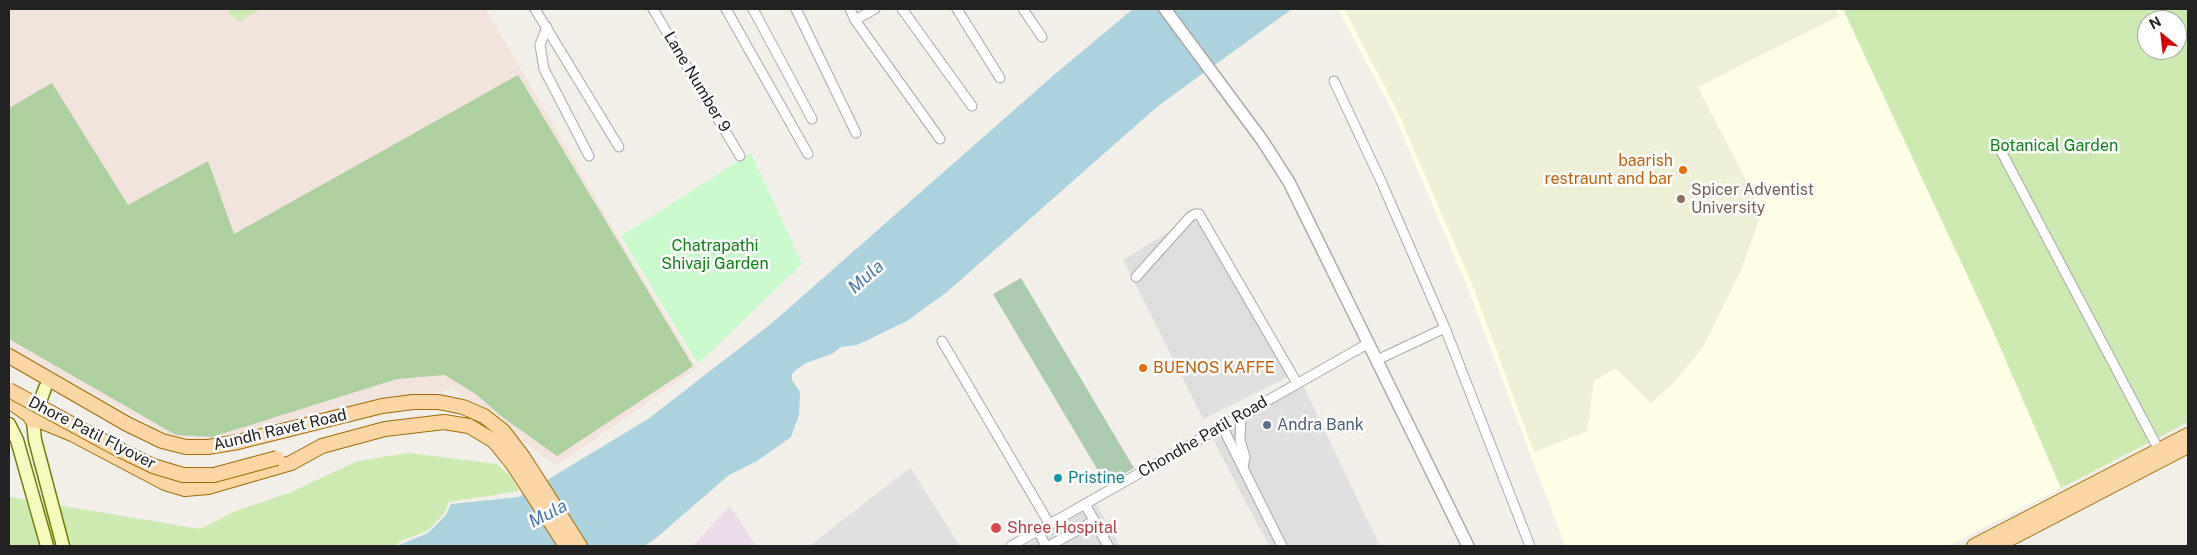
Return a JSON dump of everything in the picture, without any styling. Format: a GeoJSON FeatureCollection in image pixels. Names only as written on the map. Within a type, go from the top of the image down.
{"type":"FeatureCollection","features":[{"type":"Feature","properties":{"kind":"main road","name":"Aundh Ravet Road"},"geometry":{"type":"LineString","coordinates":[[9,356],[162,441],[186,447],[208,447],[382,406],[413,402],[439,402],[462,407],[484,416],[503,431],[517,460]]}},
{"type":"Feature","properties":{"kind":"main road"},"geometry":{"type":"LineString","coordinates":[[9,367],[87,411],[116,417]]}},
{"type":"Feature","properties":{"kind":"main road"},"geometry":{"type":"LineString","coordinates":[[45,388],[33,421],[35,440],[63,546]]}},
{"type":"Feature","properties":{"kind":"main road","name":"Dhore Patil Flyover"},"geometry":{"type":"LineString","coordinates":[[9,390],[130,455],[153,466],[183,475],[214,475],[322,446]]}},
{"type":"Feature","properties":{"kind":"main road"},"geometry":{"type":"LineString","coordinates":[[9,401],[29,415],[33,421]]}},
{"type":"Feature","properties":{"kind":"main road","name":"Aundh Ravet Road"},"geometry":{"type":"LineString","coordinates":[[33,421],[43,422],[72,434],[144,474],[165,484],[185,489],[208,487],[291,463],[322,446],[385,429],[444,422],[469,426],[517,460]]}},
{"type":"Feature","properties":{"kind":"main road"},"geometry":{"type":"LineString","coordinates":[[9,424],[17,440],[47,546]]}},
{"type":"Feature","properties":{"kind":"main road"},"geometry":{"type":"LineString","coordinates":[[1974,546],[2188,435]]}},
{"type":"Feature","properties":{"kind":"main road"},"geometry":{"type":"LineString","coordinates":[[1996,546],[2188,446]]}},
{"type":"Feature","properties":{"kind":"main road"},"geometry":{"type":"LineString","coordinates":[[517,460],[566,546]]}},
{"type":"Feature","properties":{"kind":"main road"},"geometry":{"type":"LineString","coordinates":[[517,460],[580,546]]}},
{"type":"Feature","properties":{"kind":"street"},"geometry":{"type":"LineString","coordinates":[[536,9],[619,147]]}},
{"type":"Feature","properties":{"kind":"street","name":"Lane Number 9"},"geometry":{"type":"LineString","coordinates":[[653,9],[740,156]]}},
{"type":"Feature","properties":{"kind":"street"},"geometry":{"type":"LineString","coordinates":[[726,9],[808,154]]}},
{"type":"Feature","properties":{"kind":"street"},"geometry":{"type":"LineString","coordinates":[[753,9],[812,119]]}},
{"type":"Feature","properties":{"kind":"street"},"geometry":{"type":"LineString","coordinates":[[796,9],[856,133]]}},
{"type":"Feature","properties":{"kind":"street"},"geometry":{"type":"LineString","coordinates":[[850,9],[855,20],[940,139]]}},
{"type":"Feature","properties":{"kind":"street"},"geometry":{"type":"LineString","coordinates":[[855,20],[875,9]]}},
{"type":"Feature","properties":{"kind":"street"},"geometry":{"type":"LineString","coordinates":[[902,9],[972,106]]}},
{"type":"Feature","properties":{"kind":"street"},"geometry":{"type":"LineString","coordinates":[[956,9],[1000,78]]}},
{"type":"Feature","properties":{"kind":"street"},"geometry":{"type":"LineString","coordinates":[[1023,9],[1042,38]]}},
{"type":"Feature","properties":{"kind":"street"},"geometry":{"type":"LineString","coordinates":[[1165,9],[1262,140],[1289,182],[1468,546]]}},
{"type":"Feature","properties":{"kind":"street"},"geometry":{"type":"LineString","coordinates":[[547,27],[540,46],[544,69],[589,156]]}},
{"type":"Feature","properties":{"kind":"street"},"geometry":{"type":"LineString","coordinates":[[1334,81],[1382,181],[1444,328],[1530,546]]}},
{"type":"Feature","properties":{"kind":"street"},"geometry":{"type":"LineString","coordinates":[[2001,151],[2159,450]]}},
{"type":"Feature","properties":{"kind":"street"},"geometry":{"type":"LineString","coordinates":[[1136,277],[1190,217],[1199,214],[1297,384]]}},
{"type":"Feature","properties":{"kind":"street"},"geometry":{"type":"LineString","coordinates":[[1377,360],[1444,328]]}},
{"type":"Feature","properties":{"kind":"street"},"geometry":{"type":"LineString","coordinates":[[942,341],[1050,525]]}},
{"type":"Feature","properties":{"kind":"street","name":"Chondhe Patil Road"},"geometry":{"type":"LineString","coordinates":[[1011,546],[1369,343]]}},
{"type":"Feature","properties":{"kind":"street"},"geometry":{"type":"LineString","coordinates":[[1241,415],[1240,440],[1245,457],[1243,468]]}},
{"type":"Feature","properties":{"kind":"street"},"geometry":{"type":"LineString","coordinates":[[1222,426],[1282,546]]}},
{"type":"Feature","properties":{"kind":"street"},"geometry":{"type":"LineString","coordinates":[[1085,504],[1108,546]]}},
{"type":"Feature","properties":{"kind":"street"},"geometry":{"type":"LineString","coordinates":[[1038,531],[1048,546],[1094,521]]}},
{"type":"Feature","properties":{"kind":"shaded area"},"geometry":{"type":"Polygon","coordinates":[[[9,9],[486,9],[621,242],[697,368],[556,466],[452,389],[218,440],[177,439],[9,347],[9,9]]]}},
{"type":"Feature","properties":{"kind":"shaded area","name":"Spicer Adventist University"},"geometry":{"type":"Polygon","coordinates":[[[1338,9],[1843,9],[1991,326],[2061,488],[1948,546],[1565,546],[1467,286],[1393,112],[1338,9]]]}},
{"type":"Feature","properties":{"kind":"shaded area"},"geometry":{"type":"Polygon","coordinates":[[[1344,9],[1835,9],[1839,16],[1698,87],[1762,212],[1741,270],[1703,347],[1675,381],[1651,403],[1615,368],[1594,381],[1587,431],[1534,452],[1472,284],[1397,110],[1344,9]]]}},
{"type":"Feature","properties":{"kind":"shaded area"},"geometry":{"type":"Polygon","coordinates":[[[1201,212],[1294,374],[1203,419],[1123,260],[1201,212]]]}},
{"type":"Feature","properties":{"kind":"shaded area"},"geometry":{"type":"Polygon","coordinates":[[[1021,278],[1134,468],[1106,484],[993,294],[1021,278]]]}},
{"type":"Feature","properties":{"kind":"shaded area"},"geometry":{"type":"Polygon","coordinates":[[[1303,385],[1380,546],[1269,546],[1211,436],[1303,385]]]}},
{"type":"Feature","properties":{"kind":"shaded area"},"geometry":{"type":"Polygon","coordinates":[[[910,468],[960,546],[809,546],[910,468]]]}},
{"type":"Feature","properties":{"kind":"shaded area"},"geometry":{"type":"Polygon","coordinates":[[[1095,502],[1120,546],[1026,546],[1095,502]]]}},
{"type":"Feature","properties":{"kind":"shaded area"},"geometry":{"type":"Polygon","coordinates":[[[730,506],[756,546],[692,546],[730,506]]]}},
{"type":"Feature","properties":{"kind":"green space"},"geometry":{"type":"Polygon","coordinates":[[[229,9],[261,9],[240,21],[230,15],[229,9]]]}},
{"type":"Feature","properties":{"kind":"green space","name":"Botanical Garden"},"geometry":{"type":"Polygon","coordinates":[[[1843,9],[2188,9],[2188,422],[2061,488],[1991,326],[1843,9]]]}},
{"type":"Feature","properties":{"kind":"green space"},"geometry":{"type":"Polygon","coordinates":[[[518,75],[693,366],[557,456],[501,416],[477,395],[445,375],[397,379],[212,437],[176,435],[9,339],[9,108],[52,83],[128,205],[208,161],[234,234],[518,75]]]}},
{"type":"Feature","properties":{"kind":"green space","name":"Chatrapathi Shivaji Garden"},"geometry":{"type":"Polygon","coordinates":[[[751,153],[802,264],[698,364],[621,236],[751,153]]]}},
{"type":"Feature","properties":{"kind":"green space"},"geometry":{"type":"Polygon","coordinates":[[[409,453],[497,464],[510,476],[519,491],[449,502],[444,514],[427,531],[403,540],[394,546],[9,546],[9,497],[200,529],[233,512],[291,492],[358,461],[409,453]]]}},
{"type":"Feature","properties":{"kind":"water","name":"Mula"},"geometry":{"type":"Polygon","coordinates":[[[1133,9],[1292,9],[1158,106],[947,292],[907,321],[857,345],[841,347],[832,354],[806,363],[796,370],[792,374],[792,380],[800,392],[799,415],[791,437],[757,461],[729,475],[655,539],[644,546],[397,546],[428,533],[446,515],[451,504],[519,497],[648,419],[772,323],[1055,74],[1133,9]]]}},
{"type":"Feature","properties":{"kind":"place","name":"baarish restraunt and bar"},"geometry":{"type":"Point","coordinates":[1683,170]}},
{"type":"Feature","properties":{"kind":"place","name":"Spicer Adventist University"},"geometry":{"type":"Point","coordinates":[1681,199]}},
{"type":"Feature","properties":{"kind":"place","name":"BUENOS KAFFE"},"geometry":{"type":"Point","coordinates":[1143,368]}},
{"type":"Feature","properties":{"kind":"place","name":"Andra Bank"},"geometry":{"type":"Point","coordinates":[1267,425]}},
{"type":"Feature","properties":{"kind":"place","name":"Pristine"},"geometry":{"type":"Point","coordinates":[1058,478]}},
{"type":"Feature","properties":{"kind":"place","name":"Shree Hospital"},"geometry":{"type":"Point","coordinates":[996,528]}}]}
